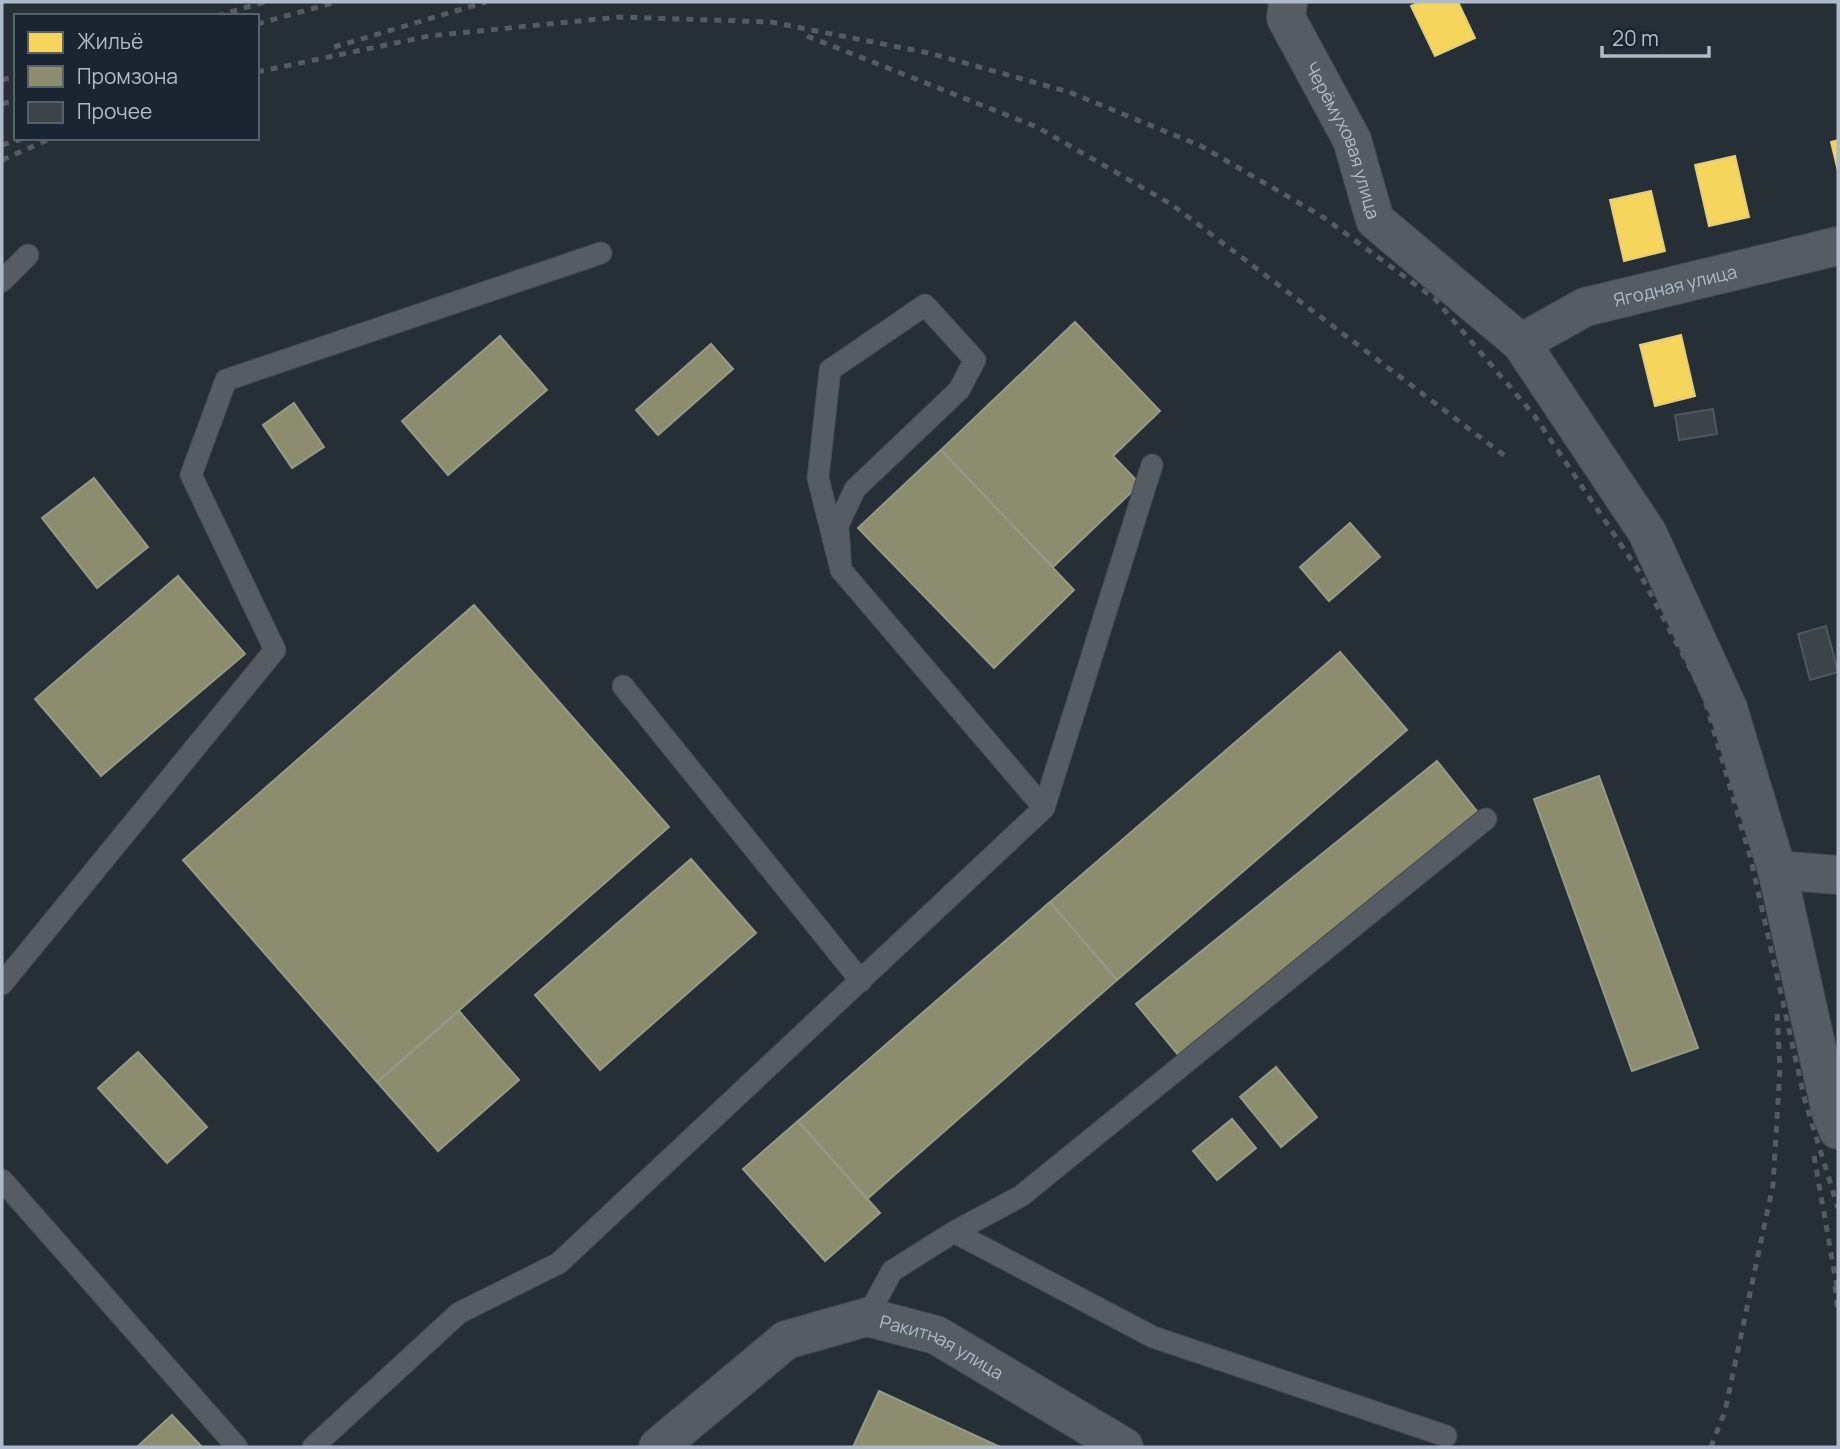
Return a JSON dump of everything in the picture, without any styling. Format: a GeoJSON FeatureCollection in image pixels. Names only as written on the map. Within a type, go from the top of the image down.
{"type":"FeatureCollection","features":[{"type":"Feature","properties":{"kind":"street","name":"Черёмуховая улица"},"geometry":{"type":"LineString","coordinates":[[1288,2],[1286,18],[1352,141],[1375,220],[1521,343],[1647,532],[1728,708],[1777,870],[1831,1112],[1838,1130]]}},
{"type":"Feature","properties":{"kind":"street","name":"Ягодная улица"},"geometry":{"type":"LineString","coordinates":[[1521,343],[1585,307],[1838,246]]}},
{"type":"Feature","properties":{"kind":"street"},"geometry":{"type":"LineString","coordinates":[[1777,870],[1838,875]]}},
{"type":"Feature","properties":{"kind":"street","name":"Ракитная улица"},"geometry":{"type":"LineString","coordinates":[[657,1447],[786,1340],[867,1317],[936,1335],[1124,1447]]}},
{"type":"Feature","properties":{"kind":"lane"},"geometry":{"type":"LineString","coordinates":[[2,984],[275,650],[191,475],[226,380],[601,253]]}},
{"type":"Feature","properties":{"kind":"lane"},"geometry":{"type":"LineString","coordinates":[[2,281],[28,255]]}},
{"type":"Feature","properties":{"kind":"lane"},"geometry":{"type":"LineString","coordinates":[[841,570],[838,525],[855,489],[959,390],[975,360],[925,305],[830,370],[817,478],[841,570],[1044,808]]}},
{"type":"Feature","properties":{"kind":"lane"},"geometry":{"type":"LineString","coordinates":[[313,1447],[459,1313],[559,1263],[1044,808],[1152,465]]}},
{"type":"Feature","properties":{"kind":"lane"},"geometry":{"type":"LineString","coordinates":[[623,687],[861,981]]}},
{"type":"Feature","properties":{"kind":"lane"},"geometry":{"type":"LineString","coordinates":[[867,1317],[892,1271],[954,1232],[1021,1196],[1486,819]]}},
{"type":"Feature","properties":{"kind":"lane"},"geometry":{"type":"LineString","coordinates":[[2,1180],[237,1447]]}},
{"type":"Feature","properties":{"kind":"lane"},"geometry":{"type":"LineString","coordinates":[[954,1232],[1153,1337],[1446,1436]]}},
{"type":"Feature","properties":{"kind":"building: Жильё"},"geometry":{"type":"Polygon","coordinates":[[[1420,2],[1458,2],[1475,38],[1435,56],[1411,6],[1420,2]]]}},
{"type":"Feature","properties":{"kind":"building: Жильё"},"geometry":{"type":"Polygon","coordinates":[[[1838,140],[1838,171],[1831,142],[1838,140]]]}},
{"type":"Feature","properties":{"kind":"building: Жильё"},"geometry":{"type":"Polygon","coordinates":[[[1735,156],[1749,217],[1709,226],[1695,165],[1735,156]]]}},
{"type":"Feature","properties":{"kind":"building: Жильё"},"geometry":{"type":"Polygon","coordinates":[[[1651,191],[1665,251],[1624,261],[1610,200],[1651,191]]]}},
{"type":"Feature","properties":{"kind":"building: Жильё"},"geometry":{"type":"Polygon","coordinates":[[[1681,335],[1695,396],[1655,406],[1640,345],[1681,335]]]}},
{"type":"Feature","properties":{"kind":"building: Промзона"},"geometry":{"type":"Polygon","coordinates":[[[1075,322],[1160,411],[1113,456],[1140,484],[1053,567],[941,450],[1075,322]]]}},
{"type":"Feature","properties":{"kind":"building: Промзона"},"geometry":{"type":"Polygon","coordinates":[[[500,336],[547,390],[448,475],[402,421],[500,336]]]}},
{"type":"Feature","properties":{"kind":"building: Промзона"},"geometry":{"type":"Polygon","coordinates":[[[711,344],[733,369],[658,435],[636,410],[711,344]]]}},
{"type":"Feature","properties":{"kind":"building: Промзона"},"geometry":{"type":"Polygon","coordinates":[[[294,403],[324,447],[292,468],[263,425],[294,403]]]}},
{"type":"Feature","properties":{"kind":"building: Промзона"},"geometry":{"type":"Polygon","coordinates":[[[941,450],[1074,590],[994,668],[858,528],[941,450]]]}},
{"type":"Feature","properties":{"kind":"building: Промзона"},"geometry":{"type":"Polygon","coordinates":[[[94,478],[148,547],[97,588],[42,518],[94,478]]]}},
{"type":"Feature","properties":{"kind":"building: Промзона"},"geometry":{"type":"Polygon","coordinates":[[[1350,523],[1380,557],[1329,601],[1300,567],[1350,523]]]}},
{"type":"Feature","properties":{"kind":"building: Промзона"},"geometry":{"type":"Polygon","coordinates":[[[178,576],[245,654],[101,776],[35,699],[178,576]]]}},
{"type":"Feature","properties":{"kind":"building: Промзона"},"geometry":{"type":"Polygon","coordinates":[[[474,605],[669,827],[377,1082],[183,860],[474,605]]]}},
{"type":"Feature","properties":{"kind":"building: Промзона"},"geometry":{"type":"Polygon","coordinates":[[[1340,652],[1407,730],[1117,980],[1050,902],[1340,652]]]}},
{"type":"Feature","properties":{"kind":"building: Промзона"},"geometry":{"type":"Polygon","coordinates":[[[1437,761],[1480,815],[1180,1057],[1136,1004],[1437,761]]]}},
{"type":"Feature","properties":{"kind":"building: Промзона"},"geometry":{"type":"Polygon","coordinates":[[[1599,776],[1698,1048],[1632,1071],[1534,799],[1599,776]]]}},
{"type":"Feature","properties":{"kind":"building: Промзона"},"geometry":{"type":"Polygon","coordinates":[[[691,859],[756,933],[600,1070],[535,995],[691,859]]]}},
{"type":"Feature","properties":{"kind":"building: Промзона"},"geometry":{"type":"Polygon","coordinates":[[[1050,902],[1117,980],[867,1199],[798,1121],[1050,902]]]}},
{"type":"Feature","properties":{"kind":"building: Промзона"},"geometry":{"type":"Polygon","coordinates":[[[459,1011],[519,1080],[438,1151],[377,1082],[459,1011]]]}},
{"type":"Feature","properties":{"kind":"building: Промзона"},"geometry":{"type":"Polygon","coordinates":[[[138,1052],[207,1127],[167,1163],[98,1088],[138,1052]]]}},
{"type":"Feature","properties":{"kind":"building: Промзона"},"geometry":{"type":"Polygon","coordinates":[[[1276,1067],[1317,1117],[1281,1147],[1240,1097],[1276,1067]]]}},
{"type":"Feature","properties":{"kind":"building: Промзона"},"geometry":{"type":"Polygon","coordinates":[[[1232,1119],[1256,1148],[1217,1180],[1193,1151],[1232,1119]]]}},
{"type":"Feature","properties":{"kind":"building: Промзона"},"geometry":{"type":"Polygon","coordinates":[[[798,1121],[880,1213],[825,1261],[743,1169],[798,1121]]]}},
{"type":"Feature","properties":{"kind":"building: Промзона"},"geometry":{"type":"Polygon","coordinates":[[[879,1391],[1000,1447],[853,1447],[879,1391]]]}},
{"type":"Feature","properties":{"kind":"building: Промзона"},"geometry":{"type":"Polygon","coordinates":[[[172,1415],[202,1447],[137,1447],[172,1415]]]}},
{"type":"Feature","properties":{"kind":"building: Прочее"},"geometry":{"type":"Polygon","coordinates":[[[1713,409],[1717,434],[1679,440],[1675,415],[1713,409]]]}},
{"type":"Feature","properties":{"kind":"building: Прочее"},"geometry":{"type":"Polygon","coordinates":[[[1826,626],[1838,672],[1810,680],[1798,634],[1826,626]]]}},
{"type":"Feature","properties":{"kind":"railway"},"geometry":{"type":"LineString","coordinates":[[224,14],[264,2]]}},
{"type":"Feature","properties":{"kind":"railway"},"geometry":{"type":"LineString","coordinates":[[259,23],[336,2]]}},
{"type":"Feature","properties":{"kind":"railway"},"geometry":{"type":"LineString","coordinates":[[334,47],[486,2]]}},
{"type":"Feature","properties":{"kind":"railway"},"geometry":{"type":"LineString","coordinates":[[259,72],[429,36],[619,17],[771,22],[929,53],[1069,92],[1201,146],[1323,217],[1435,299],[1534,415],[1638,570],[1703,693],[1751,860],[1805,1101],[1838,1208]]}},
{"type":"Feature","properties":{"kind":"railway"},"geometry":{"type":"LineString","coordinates":[[807,36],[1037,127],[1171,204],[1505,456]]}},
{"type":"Feature","properties":{"kind":"railway"},"geometry":{"type":"LineString","coordinates":[[2,80],[14,77]]}},
{"type":"Feature","properties":{"kind":"railway"},"geometry":{"type":"LineString","coordinates":[[2,104],[14,101]]}},
{"type":"Feature","properties":{"kind":"railway"},"geometry":{"type":"LineString","coordinates":[[2,145],[18,140]]}},
{"type":"Feature","properties":{"kind":"railway"},"geometry":{"type":"LineString","coordinates":[[2,160],[47,140]]}},
{"type":"Feature","properties":{"kind":"railway"},"geometry":{"type":"LineString","coordinates":[[1711,1447],[1725,1411],[1773,1185],[1780,1068],[1777,1012]]}},
{"type":"Feature","properties":{"kind":"railway"},"geometry":{"type":"LineString","coordinates":[[1814,1156],[1838,1293]]}},
{"type":"Feature","properties":{"kind":"railway"},"geometry":{"type":"LineString","coordinates":[[1835,1286],[1838,1311]]}}]}
